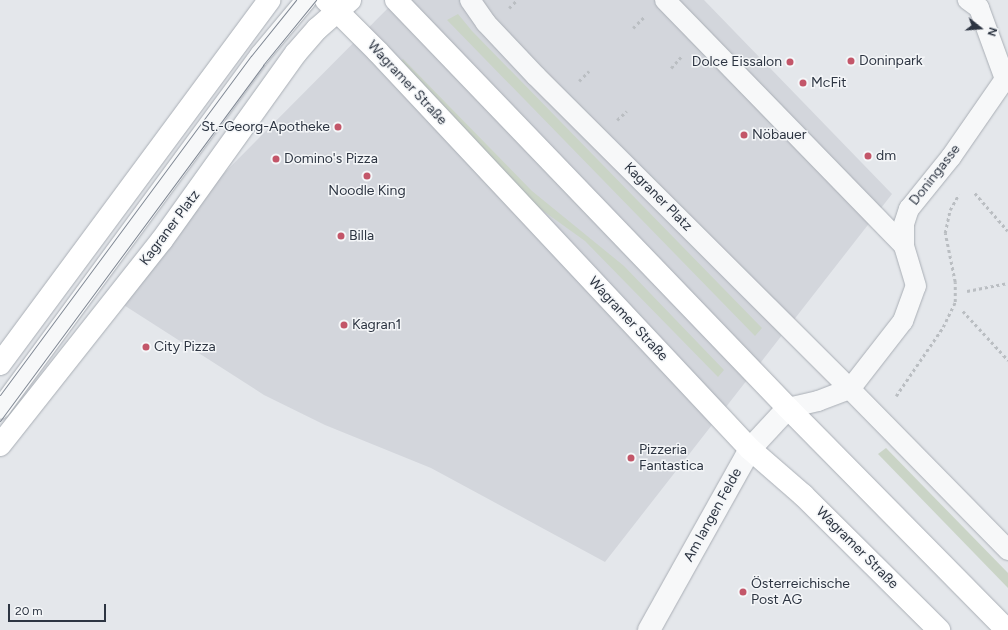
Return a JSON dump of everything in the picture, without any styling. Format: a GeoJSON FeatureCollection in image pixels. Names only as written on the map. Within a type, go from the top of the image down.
{"type":"FeatureCollection","features":[{"type":"Feature","properties":{"kind":"main road"},"geometry":{"type":"LineString","coordinates":[[0,364],[269,0]]}},
{"type":"Feature","properties":{"kind":"main road"},"geometry":{"type":"LineString","coordinates":[[396,0],[788,408],[1008,630]]}},
{"type":"Feature","properties":{"kind":"main road","name":"Kagraner Platz"},"geometry":{"type":"LineString","coordinates":[[0,444],[162,240],[296,53],[338,4]]}},
{"type":"Feature","properties":{"kind":"main road","name":"Wagramer Straße"},"geometry":{"type":"LineString","coordinates":[[338,4],[750,449],[803,495],[939,630]]}},
{"type":"Feature","properties":{"kind":"street","name":"Am langen Felde"},"geometry":{"type":"LineString","coordinates":[[649,630],[750,449],[788,408]]}},
{"type":"Feature","properties":{"kind":"lane","name":"Kagraner Platz"},"geometry":{"type":"LineString","coordinates":[[0,409],[260,55],[306,0]]}},
{"type":"Feature","properties":{"kind":"lane","name":"Kagraner Platz"},"geometry":{"type":"LineString","coordinates":[[470,0],[486,23],[536,76],[850,389]]}},
{"type":"Feature","properties":{"kind":"lane"},"geometry":{"type":"LineString","coordinates":[[968,0],[979,8],[1007,78]]}},
{"type":"Feature","properties":{"kind":"lane"},"geometry":{"type":"LineString","coordinates":[[658,6],[904,246]]}},
{"type":"Feature","properties":{"kind":"lane","name":"Doningasse"},"geometry":{"type":"LineString","coordinates":[[850,389],[903,321],[916,286],[904,246],[904,224],[909,209],[951,157],[1007,78]]}},
{"type":"Feature","properties":{"kind":"lane"},"geometry":{"type":"LineString","coordinates":[[788,408],[818,401],[850,389],[1008,550]]}},
{"type":"Feature","properties":{"kind":"path"},"geometry":{"type":"LineString","coordinates":[[633,28],[658,6]]}},
{"type":"Feature","properties":{"kind":"path"},"geometry":{"type":"LineString","coordinates":[[671,68],[682,56]]}},
{"type":"Feature","properties":{"kind":"path"},"geometry":{"type":"LineString","coordinates":[[577,83],[589,71]]}},
{"type":"Feature","properties":{"kind":"path"},"geometry":{"type":"LineString","coordinates":[[904,384],[943,327],[955,302],[955,282],[945,234],[950,210],[962,188]]}},
{"type":"Feature","properties":{"kind":"path"},"geometry":{"type":"LineString","coordinates":[[975,193],[1008,231]]}},
{"type":"Feature","properties":{"kind":"path"},"geometry":{"type":"LineString","coordinates":[[967,291],[1008,283]]}},
{"type":"Feature","properties":{"kind":"path"},"geometry":{"type":"LineString","coordinates":[[963,311],[1008,360]]}},
{"type":"Feature","properties":{"kind":"shaded area"},"geometry":{"type":"Polygon","coordinates":[[[396,0],[704,0],[892,194],[605,562],[431,468],[325,425],[264,395],[105,293],[396,0]]]}},
{"type":"Feature","properties":{"kind":"green space"},"geometry":{"type":"Polygon","coordinates":[[[458,14],[472,31],[762,328],[755,336],[447,20],[458,14]]]}},
{"type":"Feature","properties":{"kind":"green space"},"geometry":{"type":"Polygon","coordinates":[[[403,59],[532,191],[624,266],[724,370],[718,377],[585,241],[528,200],[396,65],[403,59]]]}},
{"type":"Feature","properties":{"kind":"green space"},"geometry":{"type":"Polygon","coordinates":[[[886,448],[1008,573],[1008,588],[878,454],[886,448]]]}},
{"type":"Feature","properties":{"kind":"tram line"},"geometry":{"type":"LineString","coordinates":[[0,395],[251,56],[296,0]]}},
{"type":"Feature","properties":{"kind":"tram line"},"geometry":{"type":"LineString","coordinates":[[0,421],[263,65],[316,0]]}},
{"type":"Feature","properties":{"kind":"place","name":"Doninpark"},"geometry":{"type":"Point","coordinates":[851,61]}},
{"type":"Feature","properties":{"kind":"place","name":"Dolce Eissalon"},"geometry":{"type":"Point","coordinates":[790,62]}},
{"type":"Feature","properties":{"kind":"place","name":"McFit"},"geometry":{"type":"Point","coordinates":[803,83]}},
{"type":"Feature","properties":{"kind":"place","name":"St.-Georg-Apotheke"},"geometry":{"type":"Point","coordinates":[338,127]}},
{"type":"Feature","properties":{"kind":"place","name":"Nöbauer"},"geometry":{"type":"Point","coordinates":[744,135]}},
{"type":"Feature","properties":{"kind":"place","name":"dm"},"geometry":{"type":"Point","coordinates":[868,156]}},
{"type":"Feature","properties":{"kind":"place","name":"Domino's Pizza"},"geometry":{"type":"Point","coordinates":[276,159]}},
{"type":"Feature","properties":{"kind":"place","name":"Noodle King"},"geometry":{"type":"Point","coordinates":[367,176]}},
{"type":"Feature","properties":{"kind":"place","name":"Billa"},"geometry":{"type":"Point","coordinates":[341,236]}},
{"type":"Feature","properties":{"kind":"place","name":"Kagran1"},"geometry":{"type":"Point","coordinates":[344,325]}},
{"type":"Feature","properties":{"kind":"place","name":"City Pizza"},"geometry":{"type":"Point","coordinates":[146,347]}},
{"type":"Feature","properties":{"kind":"place","name":"Pizzeria Fantastica"},"geometry":{"type":"Point","coordinates":[631,458]}},
{"type":"Feature","properties":{"kind":"place","name":"Österreichische Post AG"},"geometry":{"type":"Point","coordinates":[743,592]}}]}
